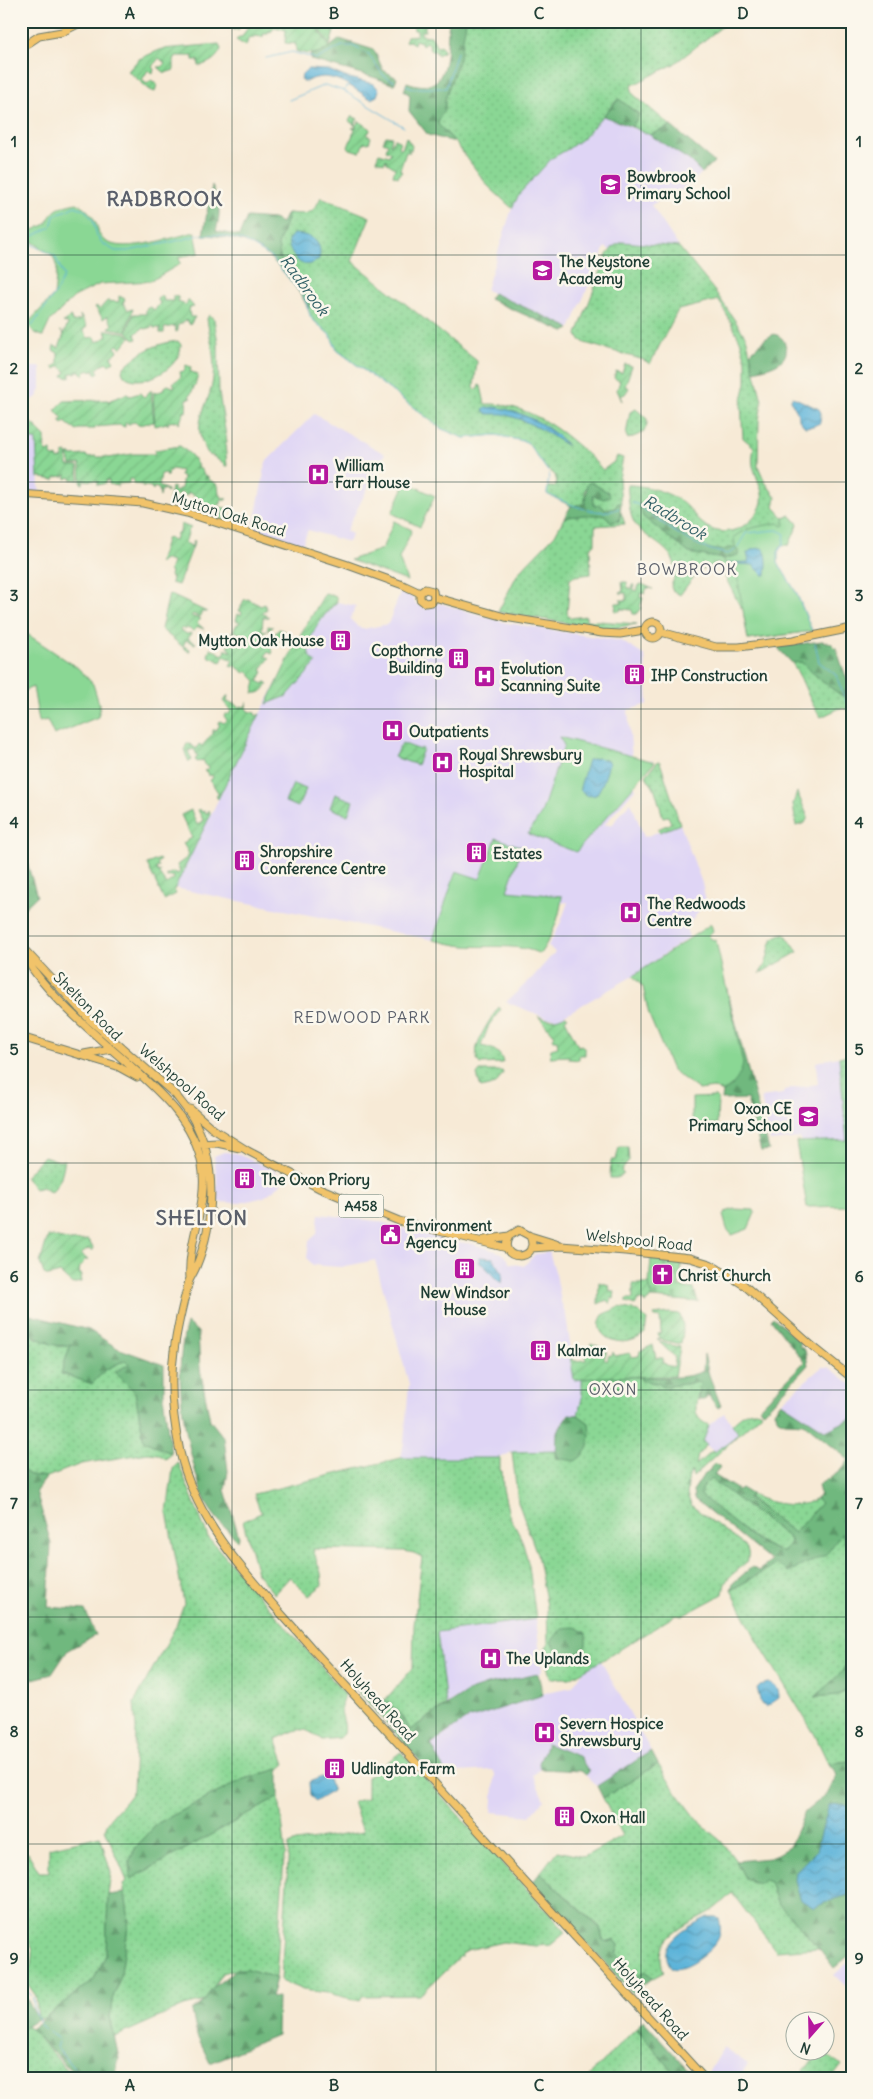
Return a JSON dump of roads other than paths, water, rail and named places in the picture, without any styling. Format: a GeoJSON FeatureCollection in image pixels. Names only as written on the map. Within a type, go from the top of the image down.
{"type":"FeatureCollection","features":[{"type":"Feature","properties":{"kind":"main road"},"geometry":{"type":"LineString","coordinates":[[21,48],[39,36],[62,32],[84,21]]}},
{"type":"Feature","properties":{"kind":"main road","name":"Mytton Oak Road"},"geometry":{"type":"LineString","coordinates":[[21,494],[143,503],[179,511],[353,566],[420,593],[425,589],[429,589],[433,591],[434,598],[500,616],[611,634],[644,630],[649,623],[655,622],[660,626],[662,632]]}},
{"type":"Feature","properties":{"kind":"main road","name":"Mytton Oak Road"},"geometry":{"type":"LineString","coordinates":[[662,632],[716,647],[739,648],[793,640],[852,628]]}},
{"type":"Feature","properties":{"kind":"main road","name":"Mytton Oak Road"},"geometry":{"type":"LineString","coordinates":[[644,630],[646,636],[652,639],[657,638],[662,632]]}},
{"type":"Feature","properties":{"kind":"main road","name":"Shelton Road"},"geometry":{"type":"LineString","coordinates":[[21,948],[180,1114],[196,1146]]}},
{"type":"Feature","properties":{"kind":"main road"},"geometry":{"type":"LineString","coordinates":[[21,1037],[83,1054],[123,1068],[154,1087]]}},
{"type":"Feature","properties":{"kind":"main road"},"geometry":{"type":"LineString","coordinates":[[83,1054],[114,1047]]}},
{"type":"Feature","properties":{"kind":"main road"},"geometry":{"type":"LineString","coordinates":[[96,1059],[114,1047]]}},
{"type":"Feature","properties":{"kind":"main road","name":"Welshpool Road"},"geometry":{"type":"LineString","coordinates":[[114,1047],[174,1093],[205,1123],[248,1151],[319,1188],[366,1208],[400,1220],[507,1248],[511,1254],[518,1256],[525,1255],[531,1248],[561,1246],[673,1256],[710,1264],[744,1285],[811,1345],[852,1378]]}},
{"type":"Feature","properties":{"kind":"main road","name":"A458"},"geometry":{"type":"LineString","coordinates":[[174,1093],[192,1117],[204,1143]]}},
{"type":"Feature","properties":{"kind":"main road","name":"Welshpool Road"},"geometry":{"type":"LineString","coordinates":[[196,1146],[212,1138],[231,1139]]}},
{"type":"Feature","properties":{"kind":"main road","name":"Welshpool Road"},"geometry":{"type":"LineString","coordinates":[[204,1143],[225,1144],[248,1151]]}},
{"type":"Feature","properties":{"kind":"main road","name":"Holyhead Road"},"geometry":{"type":"LineString","coordinates":[[190,1278],[196,1268],[201,1251],[210,1206],[210,1168],[204,1143]]}},
{"type":"Feature","properties":{"kind":"main road","name":"Holyhead Road"},"geometry":{"type":"LineString","coordinates":[[196,1146],[204,1181],[199,1218],[189,1265],[190,1278],[174,1352],[172,1397],[180,1453],[192,1486],[209,1521],[230,1553],[314,1650],[704,2078]]}},
{"type":"Feature","properties":{"kind":"main road","name":"Welshpool Road"},"geometry":{"type":"LineString","coordinates":[[481,1241],[508,1236],[519,1230],[526,1232],[530,1236],[561,1246]]}},
{"type":"Feature","properties":{"kind":"main road"},"geometry":{"type":"LineString","coordinates":[[507,1248],[506,1240],[508,1236]]}},
{"type":"Feature","properties":{"kind":"main road"},"geometry":{"type":"LineString","coordinates":[[530,1236],[531,1248]]}},
{"type":"Feature","properties":{"kind":"water"},"geometry":{"type":"Polygon","coordinates":[[[308,69],[328,70],[345,77],[374,84],[379,90],[377,96],[371,99],[332,78],[314,78],[305,82],[301,80],[302,74],[308,69]]]}},
{"type":"Feature","properties":{"kind":"water"},"geometry":{"type":"Polygon","coordinates":[[[293,234],[305,235],[314,240],[319,248],[319,259],[308,264],[299,262],[289,247],[288,240],[293,234]]]}},
{"type":"Feature","properties":{"kind":"water"},"geometry":{"type":"Polygon","coordinates":[[[793,397],[819,409],[821,413],[820,423],[805,427],[799,420],[792,404],[791,398],[793,397]]]}},
{"type":"Feature","properties":{"kind":"water"},"geometry":{"type":"Polygon","coordinates":[[[494,407],[514,412],[544,425],[568,446],[539,428],[519,419],[503,414],[488,414],[483,411],[485,408],[494,407]]]}},
{"type":"Feature","properties":{"kind":"water"},"geometry":{"type":"Polygon","coordinates":[[[762,548],[767,557],[766,575],[763,575],[753,565],[727,563],[749,562],[747,553],[753,549],[762,548]]]}},
{"type":"Feature","properties":{"kind":"water"},"geometry":{"type":"Polygon","coordinates":[[[597,758],[607,760],[609,763],[604,780],[596,795],[588,796],[581,791],[580,787],[588,760],[597,758]]]}},
{"type":"Feature","properties":{"kind":"water"},"geometry":{"type":"Polygon","coordinates":[[[479,1257],[493,1258],[503,1273],[502,1283],[480,1263],[479,1257]]]}},
{"type":"Feature","properties":{"kind":"water"},"geometry":{"type":"Polygon","coordinates":[[[768,1683],[777,1688],[779,1698],[766,1707],[761,1704],[757,1688],[768,1683]]]}},
{"type":"Feature","properties":{"kind":"water"},"geometry":{"type":"Polygon","coordinates":[[[327,1777],[333,1791],[316,1801],[310,1796],[309,1782],[327,1777]]]}},
{"type":"Feature","properties":{"kind":"water"},"geometry":{"type":"Polygon","coordinates":[[[843,1804],[852,1806],[852,1894],[830,1900],[814,1908],[801,1900],[795,1881],[796,1871],[816,1851],[829,1805],[843,1804]]]}},
{"type":"Feature","properties":{"kind":"water"},"geometry":{"type":"Polygon","coordinates":[[[708,1917],[719,1919],[720,1932],[715,1944],[691,1964],[677,1969],[672,1968],[667,1960],[667,1951],[670,1944],[692,1925],[708,1917]]]}},
{"type":"Feature","properties":{"kind":"waterway"},"geometry":{"type":"LineString","coordinates":[[266,58],[292,52],[317,59],[342,46],[353,46],[369,55],[384,76],[394,81]]}},
{"type":"Feature","properties":{"kind":"waterway"},"geometry":{"type":"LineString","coordinates":[[406,85],[413,88],[446,88],[457,52]]}},
{"type":"Feature","properties":{"kind":"waterway"},"geometry":{"type":"LineString","coordinates":[[289,100],[325,85],[344,91]]}},
{"type":"Feature","properties":{"kind":"waterway"},"geometry":{"type":"LineString","coordinates":[[348,86],[344,91],[404,127]]}},
{"type":"Feature","properties":{"kind":"waterway","name":"Radbrook"},"geometry":{"type":"LineString","coordinates":[[21,237],[29,238],[51,227],[54,216],[75,206],[85,210],[93,220],[97,236],[102,243],[115,251],[128,251],[198,235],[218,235],[244,241],[271,257],[304,297],[311,318],[330,335],[337,350],[442,429],[464,438],[496,435],[527,442],[549,473],[547,494],[563,502],[593,511],[603,512],[619,508]]}},
{"type":"Feature","properties":{"kind":"waterway"},"geometry":{"type":"LineString","coordinates":[[21,239],[55,256],[64,276],[56,292],[32,326]]}},
{"type":"Feature","properties":{"kind":"waterway","name":"Radbrook"},"geometry":{"type":"LineString","coordinates":[[632,503],[637,504],[680,535],[703,547],[728,554],[735,550]]}},
{"type":"Feature","properties":{"kind":"waterway","name":"Radbrook"},"geometry":{"type":"LineString","coordinates":[[737,548],[746,533],[777,530],[785,534],[783,545],[778,552],[778,563],[796,592],[812,631]]}},
{"type":"Feature","properties":{"kind":"waterway","name":"Radbrook"},"geometry":{"type":"LineString","coordinates":[[815,643],[819,662],[836,675],[846,702],[852,707]]}},
{"type":"Feature","properties":{"kind":"waterway"},"geometry":{"type":"LineString","coordinates":[[21,1985],[33,1997],[35,2011],[40,2022],[59,2039],[56,2047],[82,2078]]}},
{"type":"Feature","properties":{"kind":"place","name":"Bowbrook Primary School"},"geometry":{"type":"Point","coordinates":[611,185]}},
{"type":"Feature","properties":{"kind":"place","name":"The Keystone Academy"},"geometry":{"type":"Point","coordinates":[543,270]}},
{"type":"Feature","properties":{"kind":"place","name":"William Farr House"},"geometry":{"type":"Point","coordinates":[319,474]}},
{"type":"Feature","properties":{"kind":"place","name":"Mytton Oak House"},"geometry":{"type":"Point","coordinates":[340,640]}},
{"type":"Feature","properties":{"kind":"place","name":"Copthorne Building"},"geometry":{"type":"Point","coordinates":[459,659]}},
{"type":"Feature","properties":{"kind":"place","name":"IHP Construction"},"geometry":{"type":"Point","coordinates":[635,675]}},
{"type":"Feature","properties":{"kind":"place","name":"Evolution Scanning Suite"},"geometry":{"type":"Point","coordinates":[485,677]}},
{"type":"Feature","properties":{"kind":"place","name":"Outpatients"},"geometry":{"type":"Point","coordinates":[393,731]}},
{"type":"Feature","properties":{"kind":"place","name":"Royal Shrewsbury Hospital"},"geometry":{"type":"Point","coordinates":[443,763]}},
{"type":"Feature","properties":{"kind":"place","name":"Estates"},"geometry":{"type":"Point","coordinates":[477,853]}},
{"type":"Feature","properties":{"kind":"place","name":"Shropshire Conference Centre"},"geometry":{"type":"Point","coordinates":[244,860]}},
{"type":"Feature","properties":{"kind":"place","name":"The Redwoods Centre"},"geometry":{"type":"Point","coordinates":[631,912]}},
{"type":"Feature","properties":{"kind":"place","name":"Oxon CE Primary School"},"geometry":{"type":"Point","coordinates":[808,1117]}},
{"type":"Feature","properties":{"kind":"place","name":"The Oxon Priory"},"geometry":{"type":"Point","coordinates":[245,1179]}},
{"type":"Feature","properties":{"kind":"place","name":"Environment Agency"},"geometry":{"type":"Point","coordinates":[390,1234]}},
{"type":"Feature","properties":{"kind":"place","name":"New Windsor House"},"geometry":{"type":"Point","coordinates":[465,1269]}},
{"type":"Feature","properties":{"kind":"place","name":"Christ Church"},"geometry":{"type":"Point","coordinates":[662,1275]}},
{"type":"Feature","properties":{"kind":"place","name":"Kalmar"},"geometry":{"type":"Point","coordinates":[541,1350]}},
{"type":"Feature","properties":{"kind":"place","name":"The Uplands"},"geometry":{"type":"Point","coordinates":[490,1658]}},
{"type":"Feature","properties":{"kind":"place","name":"Severn Hospice Shrewsbury"},"geometry":{"type":"Point","coordinates":[544,1732]}},
{"type":"Feature","properties":{"kind":"place","name":"Udlington Farm"},"geometry":{"type":"Point","coordinates":[335,1768]}},
{"type":"Feature","properties":{"kind":"place","name":"Oxon Hall"},"geometry":{"type":"Point","coordinates":[564,1817]}},
{"type":"Feature","properties":{"kind":"district","name":"RADBROOK"},"geometry":{"type":"Point","coordinates":[165,198]}},
{"type":"Feature","properties":{"kind":"district","name":"BOWBROOK"},"geometry":{"type":"Point","coordinates":[687,569]}},
{"type":"Feature","properties":{"kind":"district","name":"REDWOOD PARK"},"geometry":{"type":"Point","coordinates":[362,1017]}},
{"type":"Feature","properties":{"kind":"district","name":"SHELTON"},"geometry":{"type":"Point","coordinates":[202,1217]}},
{"type":"Feature","properties":{"kind":"district","name":"OXON"},"geometry":{"type":"Point","coordinates":[613,1389]}}]}
